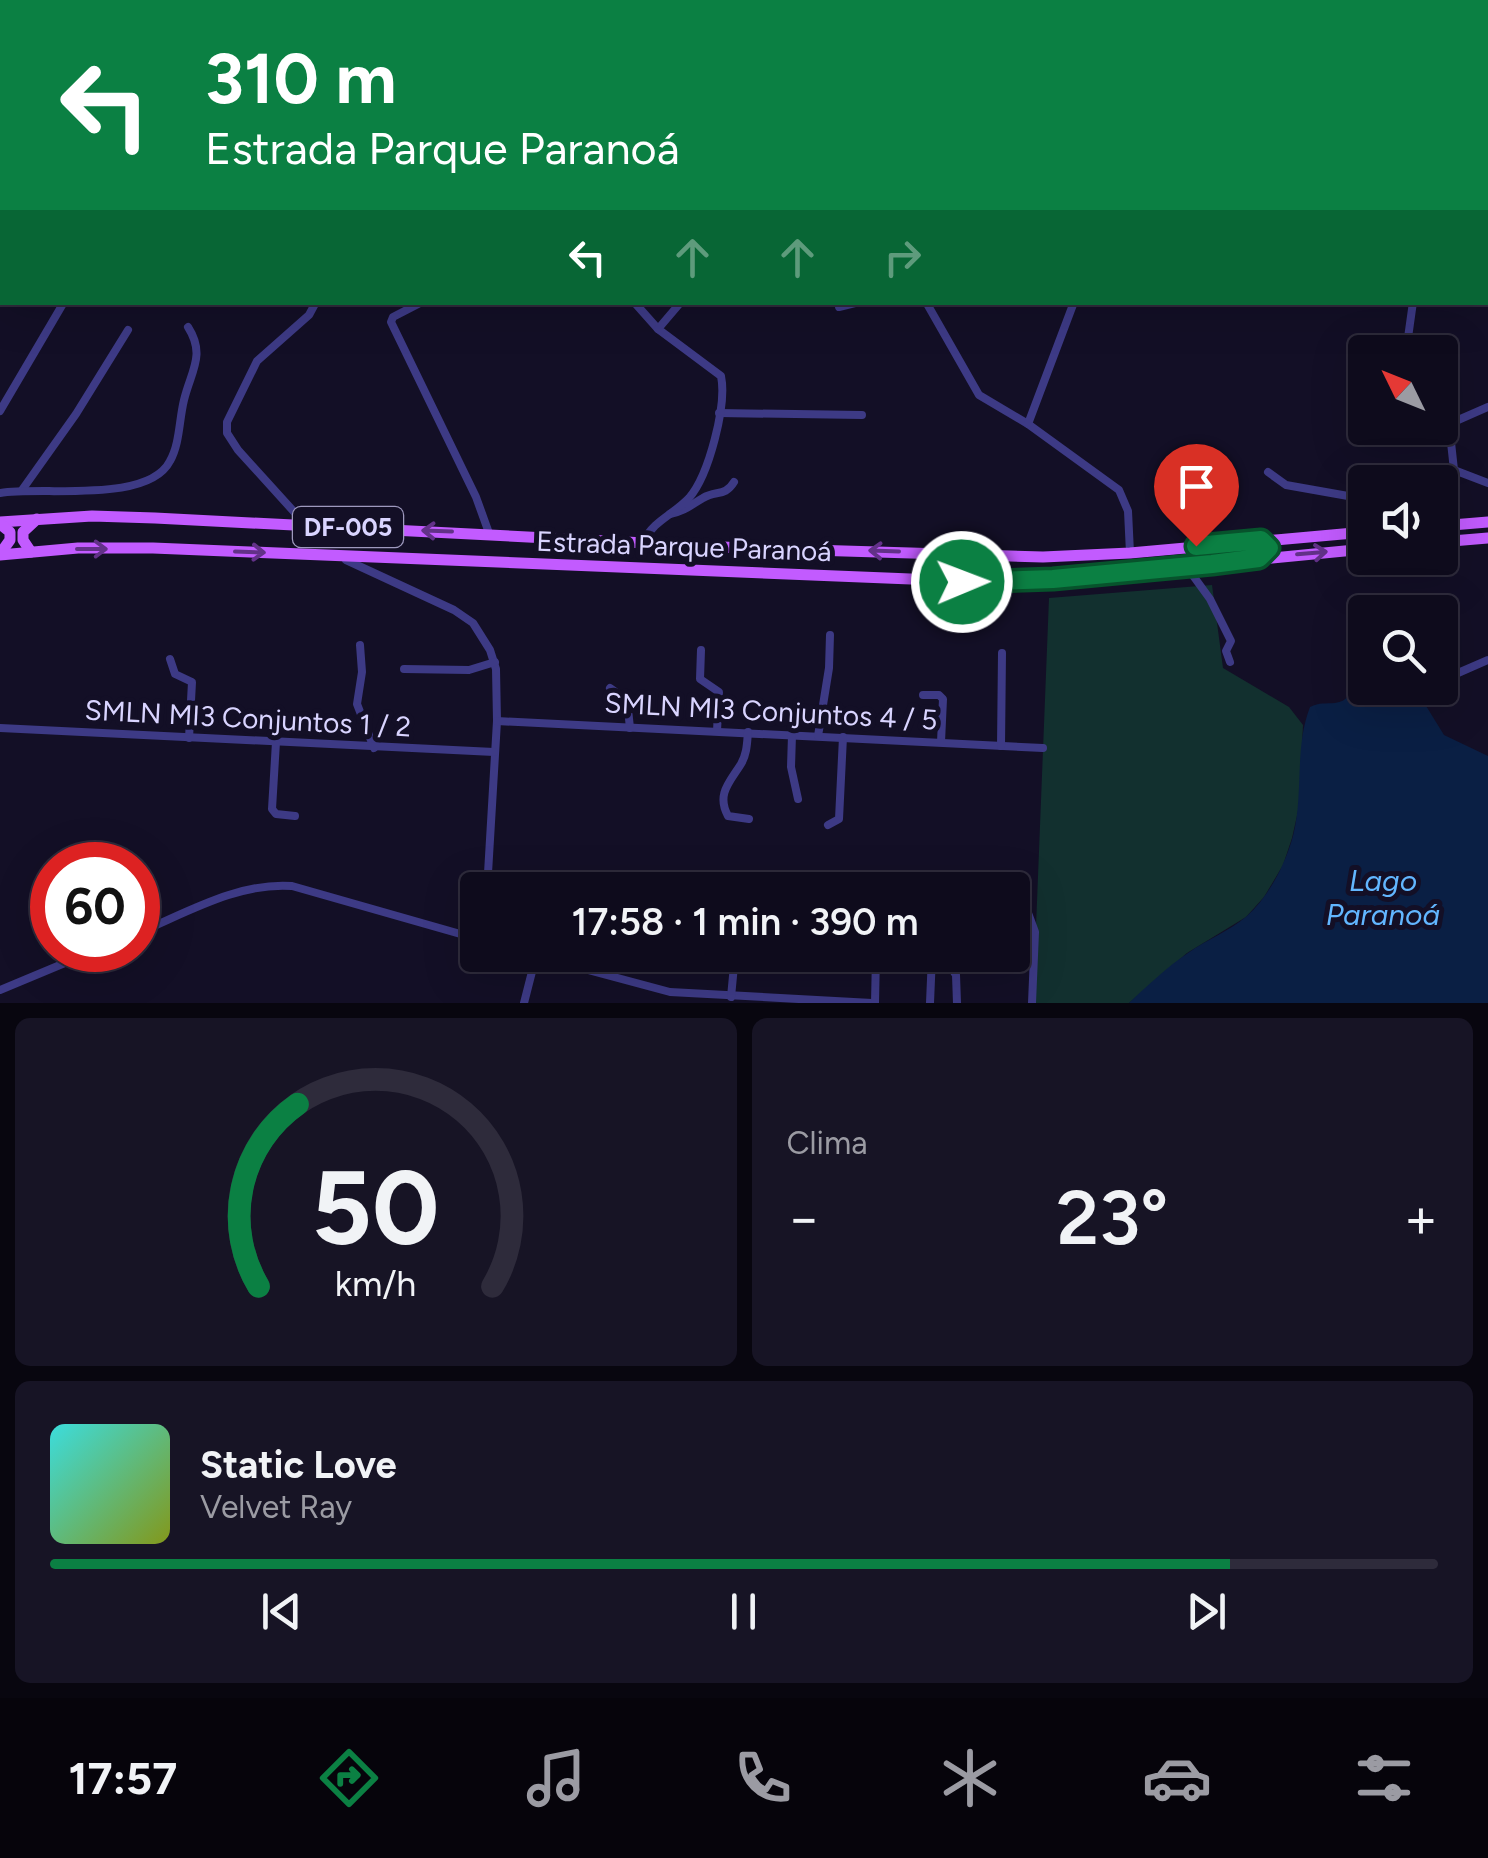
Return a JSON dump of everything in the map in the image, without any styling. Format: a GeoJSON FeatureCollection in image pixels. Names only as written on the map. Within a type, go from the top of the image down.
{"type":"FeatureCollection","features":[{"type":"Feature","properties":{"kind":"main road","name":"Estrada Parque Paranoá"},"geometry":{"type":"LineString","coordinates":[[0,522],[126,517],[956,555],[1130,553],[1348,533]]}},
{"type":"Feature","properties":{"kind":"main road"},"geometry":{"type":"LineString","coordinates":[[31,552],[23,532],[36,518]]}},
{"type":"Feature","properties":{"kind":"main road"},"geometry":{"type":"LineString","coordinates":[[0,522],[10,532],[10,540],[0,554]]}},
{"type":"Feature","properties":{"kind":"main road"},"geometry":{"type":"LineString","coordinates":[[1458,524],[1488,522]]}},
{"type":"Feature","properties":{"kind":"main road"},"geometry":{"type":"LineString","coordinates":[[1458,540],[1488,538]]}},
{"type":"Feature","properties":{"kind":"main road"},"geometry":{"type":"LineString","coordinates":[[1259,558],[1269,548],[1261,540]]}},
{"type":"Feature","properties":{"kind":"main road"},"geometry":{"type":"LineString","coordinates":[[647,542],[658,555],[649,570]]}},
{"type":"Feature","properties":{"kind":"main road"},"geometry":{"type":"LineString","coordinates":[[678,571],[671,555],[680,545]]}},
{"type":"Feature","properties":{"kind":"main road","name":"Estrada Parque Paranoá"},"geometry":{"type":"LineString","coordinates":[[0,554],[153,548],[985,582],[1348,550]]}},
{"type":"Feature","properties":{"kind":"street"},"geometry":{"type":"LineString","coordinates":[[0,412],[62,305]]}},
{"type":"Feature","properties":{"kind":"street"},"geometry":{"type":"LineString","coordinates":[[306,525],[233,444],[226,422],[257,361],[309,315],[314,305]]}},
{"type":"Feature","properties":{"kind":"street"},"geometry":{"type":"LineString","coordinates":[[416,305],[392,317],[391,322],[489,533]]}},
{"type":"Feature","properties":{"kind":"street"},"geometry":{"type":"LineString","coordinates":[[637,305],[658,329],[721,376],[719,413],[700,480],[689,497],[652,526],[647,542]]}},
{"type":"Feature","properties":{"kind":"street"},"geometry":{"type":"LineString","coordinates":[[658,329],[678,305]]}},
{"type":"Feature","properties":{"kind":"street"},"geometry":{"type":"LineString","coordinates":[[840,307],[848,305]]}},
{"type":"Feature","properties":{"kind":"street"},"geometry":{"type":"LineString","coordinates":[[928,305],[972,386],[984,399],[1028,424],[1119,490],[1128,511],[1130,553]]}},
{"type":"Feature","properties":{"kind":"street"},"geometry":{"type":"LineString","coordinates":[[1028,424],[1073,305]]}},
{"type":"Feature","properties":{"kind":"street"},"geometry":{"type":"LineString","coordinates":[[1408,335],[1413,305]]}},
{"type":"Feature","properties":{"kind":"street"},"geometry":{"type":"LineString","coordinates":[[0,493],[109,489],[139,484],[158,475],[173,454],[198,350],[188,327]]}},
{"type":"Feature","properties":{"kind":"street"},"geometry":{"type":"LineString","coordinates":[[22,490],[86,399],[128,330]]}},
{"type":"Feature","properties":{"kind":"street"},"geometry":{"type":"LineString","coordinates":[[1458,420],[1488,407]]}},
{"type":"Feature","properties":{"kind":"street"},"geometry":{"type":"LineString","coordinates":[[719,413],[862,415]]}},
{"type":"Feature","properties":{"kind":"street"},"geometry":{"type":"LineString","coordinates":[[1268,472],[1286,485],[1348,497]]}},
{"type":"Feature","properties":{"kind":"street"},"geometry":{"type":"LineString","coordinates":[[1458,472],[1488,483]]}},
{"type":"Feature","properties":{"kind":"street"},"geometry":{"type":"LineString","coordinates":[[666,516],[691,508],[706,496],[725,493],[734,482]]}},
{"type":"Feature","properties":{"kind":"street"},"geometry":{"type":"LineString","coordinates":[[334,555],[378,572],[468,620],[482,636],[494,662],[497,721],[488,872]]}},
{"type":"Feature","properties":{"kind":"street"},"geometry":{"type":"LineString","coordinates":[[378,572],[383,558]]}},
{"type":"Feature","properties":{"kind":"street"},"geometry":{"type":"LineString","coordinates":[[1186,566],[1210,599],[1231,641],[1226,651],[1230,662]]}},
{"type":"Feature","properties":{"kind":"street"},"geometry":{"type":"LineString","coordinates":[[818,736],[830,635]]}},
{"type":"Feature","properties":{"kind":"street"},"geometry":{"type":"LineString","coordinates":[[360,645],[362,672],[357,704],[374,748]]}},
{"type":"Feature","properties":{"kind":"street"},"geometry":{"type":"LineString","coordinates":[[700,650],[700,679],[720,692],[717,731]]}},
{"type":"Feature","properties":{"kind":"street"},"geometry":{"type":"LineString","coordinates":[[1001,746],[1002,653]]}},
{"type":"Feature","properties":{"kind":"street"},"geometry":{"type":"LineString","coordinates":[[170,660],[175,674],[192,682],[188,738]]}},
{"type":"Feature","properties":{"kind":"street"},"geometry":{"type":"LineString","coordinates":[[1458,673],[1488,660]]}},
{"type":"Feature","properties":{"kind":"street"},"geometry":{"type":"LineString","coordinates":[[404,668],[461,670],[494,662]]}},
{"type":"Feature","properties":{"kind":"street"},"geometry":{"type":"LineString","coordinates":[[610,688],[627,700],[630,728]]}},
{"type":"Feature","properties":{"kind":"street"},"geometry":{"type":"LineString","coordinates":[[923,695],[943,699],[941,742]]}},
{"type":"Feature","properties":{"kind":"street","name":"SMLN MI3 Conjuntos 4 / 5"},"geometry":{"type":"LineString","coordinates":[[497,721],[1043,748]]}},
{"type":"Feature","properties":{"kind":"street","name":"SMLN MI3 Conjuntos 1 / 2"},"geometry":{"type":"LineString","coordinates":[[0,728],[494,752]]}},
{"type":"Feature","properties":{"kind":"street"},"geometry":{"type":"LineString","coordinates":[[748,732],[743,761],[726,784],[723,798],[728,816],[749,819]]}},
{"type":"Feature","properties":{"kind":"street"},"geometry":{"type":"LineString","coordinates":[[792,735],[791,766],[798,800]]}},
{"type":"Feature","properties":{"kind":"street"},"geometry":{"type":"LineString","coordinates":[[828,824],[839,819],[842,737]]}},
{"type":"Feature","properties":{"kind":"street"},"geometry":{"type":"LineString","coordinates":[[276,742],[272,809],[276,814],[295,816]]}},
{"type":"Feature","properties":{"kind":"street"},"geometry":{"type":"LineString","coordinates":[[160,924],[237,892],[274,885],[292,886],[460,934]]}},
{"type":"Feature","properties":{"kind":"street"},"geometry":{"type":"LineString","coordinates":[[1030,918],[1035,932],[1032,1003]]}},
{"type":"Feature","properties":{"kind":"street"},"geometry":{"type":"LineString","coordinates":[[0,990],[43,972]]}},
{"type":"Feature","properties":{"kind":"street"},"geometry":{"type":"LineString","coordinates":[[524,1003],[531,972]]}},
{"type":"Feature","properties":{"kind":"street"},"geometry":{"type":"LineString","coordinates":[[592,972],[651,988],[717,996],[873,1003],[875,972]]}},
{"type":"Feature","properties":{"kind":"street"},"geometry":{"type":"LineString","coordinates":[[731,997],[733,972]]}},
{"type":"Feature","properties":{"kind":"street"},"geometry":{"type":"LineString","coordinates":[[930,1003],[931,972]]}},
{"type":"Feature","properties":{"kind":"street"},"geometry":{"type":"LineString","coordinates":[[954,972],[957,1003]]}},
{"type":"Feature","properties":{"kind":"green space"},"geometry":{"type":"Polygon","coordinates":[[[1212,585],[1223,668],[1289,707],[1303,725],[1299,807],[1283,865],[1264,897],[1246,917],[1187,953],[1129,1003],[1033,1003],[1049,598],[1212,585]]]}},
{"type":"Feature","properties":{"kind":"water","name":"Lago Paranoá"},"geometry":{"type":"Polygon","coordinates":[[[1348,696],[1348,705],[1425,705],[1444,735],[1488,756],[1488,1003],[1129,1003],[1180,958],[1247,916],[1269,890],[1293,836],[1302,739],[1310,707],[1348,696]]]}},
{"type":"Feature","properties":{"kind":"route"},"geometry":{"type":"LineString","coordinates":[[962,582],[1053,579],[1212,564],[1259,558],[1269,548],[1261,540],[1196,546]]}}]}
